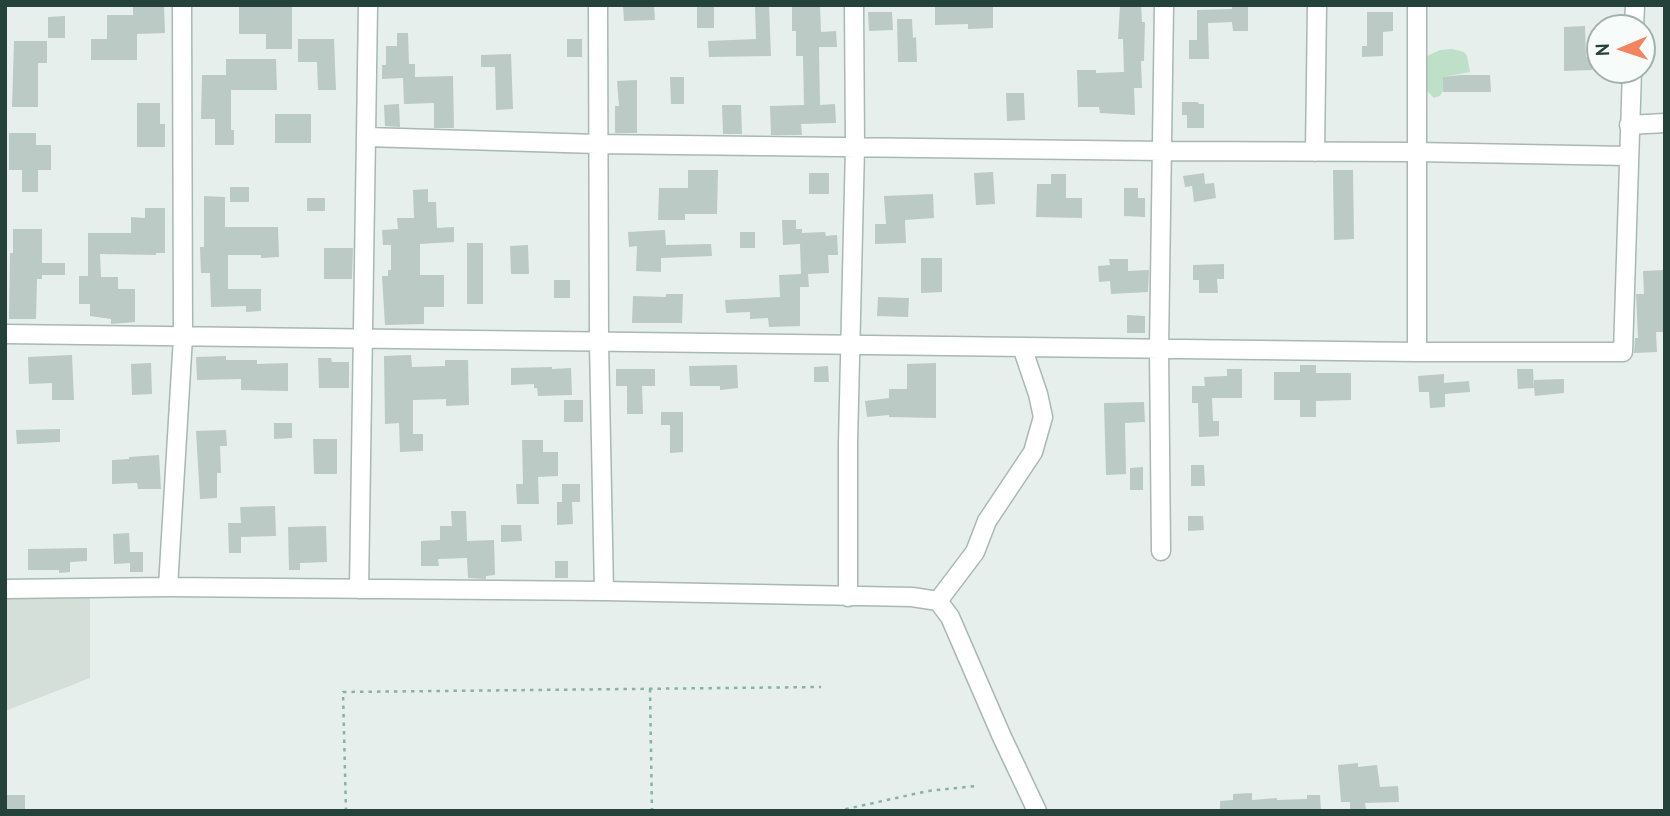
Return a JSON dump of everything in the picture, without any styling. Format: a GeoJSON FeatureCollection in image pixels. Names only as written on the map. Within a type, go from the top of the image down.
{"type":"FeatureCollection","features":[{"type":"Feature","properties":{"kind":"street"},"geometry":{"type":"LineString","coordinates":[[168,587],[183,337],[182,5]]}},
{"type":"Feature","properties":{"kind":"street"},"geometry":{"type":"LineString","coordinates":[[359,589],[368,5]]}},
{"type":"Feature","properties":{"kind":"street"},"geometry":{"type":"LineString","coordinates":[[598,5],[599,343],[604,592]]}},
{"type":"Feature","properties":{"kind":"street"},"geometry":{"type":"LineString","coordinates":[[848,597],[848,443],[855,147],[854,5]]}},
{"type":"Feature","properties":{"kind":"street"},"geometry":{"type":"LineString","coordinates":[[1161,551],[1159,349],[1164,5]]}},
{"type":"Feature","properties":{"kind":"street"},"geometry":{"type":"LineString","coordinates":[[1315,152],[1317,5]]}},
{"type":"Feature","properties":{"kind":"street"},"geometry":{"type":"LineString","coordinates":[[1417,5],[1417,352]]}},
{"type":"Feature","properties":{"kind":"street"},"geometry":{"type":"LineString","coordinates":[[5,334],[599,343],[1623,352],[1631,84]]}},
{"type":"Feature","properties":{"kind":"street"},"geometry":{"type":"LineString","coordinates":[[1629,125],[1665,123]]}},
{"type":"Feature","properties":{"kind":"street"},"geometry":{"type":"LineString","coordinates":[[367,137],[597,144],[1628,156]]}},
{"type":"Feature","properties":{"kind":"street"},"geometry":{"type":"LineString","coordinates":[[938,601],[975,552],[987,521],[1033,452],[1043,417],[1022,347]]}},
{"type":"Feature","properties":{"kind":"street"},"geometry":{"type":"LineString","coordinates":[[5,589],[168,587],[604,592],[912,597],[938,601],[950,617],[1037,811]]}},
{"type":"Feature","properties":{"kind":"path"},"geometry":{"type":"LineString","coordinates":[[346,811],[343,692],[821,687]]}},
{"type":"Feature","properties":{"kind":"path"},"geometry":{"type":"LineString","coordinates":[[650,689],[652,811]]}},
{"type":"Feature","properties":{"kind":"path"},"geometry":{"type":"LineString","coordinates":[[837,811],[928,791],[976,786]]}},
{"type":"Feature","properties":{"kind":"shaded area"},"geometry":{"type":"Polygon","coordinates":[[[90,597],[90,678],[5,711],[5,598],[90,597]]]}},
{"type":"Feature","properties":{"kind":"green space"},"geometry":{"type":"Polygon","coordinates":[[[1440,50],[1464,52],[1470,72],[1443,77],[1443,90],[1440,96],[1434,98],[1425,89],[1425,57],[1440,50]]]}},
{"type":"Feature","properties":{"kind":"building"},"geometry":{"type":"Polygon","coordinates":[[[133,5],[164,5],[165,33],[137,34],[137,60],[91,60],[91,39],[107,39],[107,15],[133,15],[133,5]]]}},
{"type":"Feature","properties":{"kind":"building"},"geometry":{"type":"Polygon","coordinates":[[[239,5],[292,5],[292,49],[266,49],[266,34],[239,34],[239,5]]]}},
{"type":"Feature","properties":{"kind":"building"},"geometry":{"type":"Polygon","coordinates":[[[623,5],[654,5],[655,20],[624,21],[623,5]]]}},
{"type":"Feature","properties":{"kind":"building"},"geometry":{"type":"Polygon","coordinates":[[[697,5],[714,5],[714,28],[697,28],[697,5]]]}},
{"type":"Feature","properties":{"kind":"building"},"geometry":{"type":"Polygon","coordinates":[[[755,5],[769,5],[771,56],[709,57],[708,41],[756,39],[755,5]]]}},
{"type":"Feature","properties":{"kind":"building"},"geometry":{"type":"Polygon","coordinates":[[[792,5],[820,5],[821,32],[836,31],[837,47],[819,47],[820,105],[835,104],[836,123],[801,124],[802,135],[771,135],[770,106],[804,105],[803,56],[796,56],[792,5]]]}},
{"type":"Feature","properties":{"kind":"building"},"geometry":{"type":"Polygon","coordinates":[[[935,5],[993,5],[993,28],[968,29],[968,24],[935,25],[935,5]]]}},
{"type":"Feature","properties":{"kind":"building"},"geometry":{"type":"Polygon","coordinates":[[[1120,5],[1141,5],[1142,22],[1145,22],[1144,61],[1141,61],[1142,88],[1134,88],[1135,115],[1100,113],[1099,107],[1078,107],[1077,70],[1096,70],[1096,73],[1124,72],[1123,39],[1118,39],[1120,5]]]}},
{"type":"Feature","properties":{"kind":"building"},"geometry":{"type":"Polygon","coordinates":[[[1232,5],[1248,5],[1248,31],[1233,31],[1232,22],[1208,23],[1209,59],[1189,59],[1189,40],[1197,40],[1197,10],[1232,9],[1232,5]]]}},
{"type":"Feature","properties":{"kind":"building"},"geometry":{"type":"Polygon","coordinates":[[[868,12],[892,12],[893,30],[869,31],[868,12]]]}},
{"type":"Feature","properties":{"kind":"building"},"geometry":{"type":"Polygon","coordinates":[[[1367,12],[1393,12],[1393,31],[1383,32],[1383,56],[1362,57],[1362,46],[1367,46],[1367,12]]]}},
{"type":"Feature","properties":{"kind":"building"},"geometry":{"type":"Polygon","coordinates":[[[65,16],[65,38],[48,38],[48,17],[65,16]]]}},
{"type":"Feature","properties":{"kind":"building"},"geometry":{"type":"Polygon","coordinates":[[[897,19],[912,19],[917,62],[898,62],[897,19]]]}},
{"type":"Feature","properties":{"kind":"building"},"geometry":{"type":"Polygon","coordinates":[[[1585,26],[1586,70],[1564,71],[1564,27],[1585,26]]]}},
{"type":"Feature","properties":{"kind":"building"},"geometry":{"type":"Polygon","coordinates":[[[397,33],[408,33],[409,64],[415,64],[415,77],[453,76],[454,128],[434,128],[434,103],[404,104],[403,78],[382,79],[382,65],[386,65],[386,46],[397,46],[397,33]]]}},
{"type":"Feature","properties":{"kind":"building"},"geometry":{"type":"Polygon","coordinates":[[[298,39],[334,39],[336,90],[318,90],[317,62],[298,62],[298,39]]]}},
{"type":"Feature","properties":{"kind":"building"},"geometry":{"type":"Polygon","coordinates":[[[567,39],[582,39],[582,57],[567,57],[567,39]]]}},
{"type":"Feature","properties":{"kind":"building"},"geometry":{"type":"Polygon","coordinates":[[[14,41],[47,41],[47,63],[38,63],[38,107],[12,107],[14,41]]]}},
{"type":"Feature","properties":{"kind":"building"},"geometry":{"type":"Polygon","coordinates":[[[511,54],[513,109],[496,110],[495,67],[481,67],[481,55],[511,54]]]}},
{"type":"Feature","properties":{"kind":"building"},"geometry":{"type":"Polygon","coordinates":[[[226,59],[276,59],[277,90],[231,90],[231,130],[234,130],[234,145],[215,145],[215,119],[201,119],[202,75],[226,75],[226,59]]]}},
{"type":"Feature","properties":{"kind":"building"},"geometry":{"type":"Polygon","coordinates":[[[1490,75],[1491,92],[1443,92],[1443,77],[1490,75]]]}},
{"type":"Feature","properties":{"kind":"building"},"geometry":{"type":"Polygon","coordinates":[[[670,77],[684,77],[684,104],[671,104],[670,77]]]}},
{"type":"Feature","properties":{"kind":"building"},"geometry":{"type":"Polygon","coordinates":[[[637,80],[637,133],[615,133],[615,106],[619,106],[617,81],[637,80]]]}},
{"type":"Feature","properties":{"kind":"building"},"geometry":{"type":"Polygon","coordinates":[[[1006,93],[1024,93],[1025,120],[1007,121],[1006,93]]]}},
{"type":"Feature","properties":{"kind":"building"},"geometry":{"type":"Polygon","coordinates":[[[1182,102],[1204,104],[1204,128],[1187,128],[1187,115],[1182,115],[1182,102]]]}},
{"type":"Feature","properties":{"kind":"building"},"geometry":{"type":"Polygon","coordinates":[[[137,103],[160,103],[160,124],[165,124],[165,147],[137,147],[137,103]]]}},
{"type":"Feature","properties":{"kind":"building"},"geometry":{"type":"Polygon","coordinates":[[[399,104],[400,127],[385,126],[384,105],[399,104]]]}},
{"type":"Feature","properties":{"kind":"building"},"geometry":{"type":"Polygon","coordinates":[[[722,105],[741,105],[742,134],[723,134],[722,105]]]}},
{"type":"Feature","properties":{"kind":"building"},"geometry":{"type":"Polygon","coordinates":[[[275,114],[311,114],[311,143],[275,143],[275,114]]]}},
{"type":"Feature","properties":{"kind":"building"},"geometry":{"type":"Polygon","coordinates":[[[9,133],[36,133],[36,145],[51,145],[51,170],[38,170],[38,192],[22,192],[22,170],[9,170],[9,133]]]}},
{"type":"Feature","properties":{"kind":"building"},"geometry":{"type":"Polygon","coordinates":[[[688,170],[718,170],[717,214],[685,214],[685,220],[658,220],[659,188],[688,188],[688,170]]]}},
{"type":"Feature","properties":{"kind":"building"},"geometry":{"type":"Polygon","coordinates":[[[1333,170],[1353,170],[1354,239],[1334,240],[1333,170]]]}},
{"type":"Feature","properties":{"kind":"building"},"geometry":{"type":"Polygon","coordinates":[[[993,172],[995,204],[976,205],[974,173],[993,172]]]}},
{"type":"Feature","properties":{"kind":"building"},"geometry":{"type":"Polygon","coordinates":[[[809,173],[829,173],[829,194],[809,194],[809,173]]]}},
{"type":"Feature","properties":{"kind":"building"},"geometry":{"type":"Polygon","coordinates":[[[1204,173],[1205,184],[1214,183],[1216,198],[1194,202],[1192,186],[1185,187],[1183,176],[1204,173]]]}},
{"type":"Feature","properties":{"kind":"building"},"geometry":{"type":"Polygon","coordinates":[[[1051,174],[1066,174],[1066,198],[1082,198],[1082,218],[1036,217],[1037,184],[1051,184],[1051,174]]]}},
{"type":"Feature","properties":{"kind":"building"},"geometry":{"type":"Polygon","coordinates":[[[230,187],[249,187],[249,202],[230,202],[230,187]]]}},
{"type":"Feature","properties":{"kind":"building"},"geometry":{"type":"Polygon","coordinates":[[[1124,188],[1138,188],[1138,198],[1145,198],[1145,217],[1124,216],[1124,188]]]}},
{"type":"Feature","properties":{"kind":"building"},"geometry":{"type":"Polygon","coordinates":[[[428,189],[428,202],[436,202],[437,228],[454,227],[454,242],[420,244],[420,275],[444,275],[444,307],[424,307],[424,324],[385,325],[382,276],[388,276],[388,270],[391,270],[391,245],[383,245],[382,230],[398,229],[397,218],[414,218],[413,190],[428,189]]]}},
{"type":"Feature","properties":{"kind":"building"},"geometry":{"type":"Polygon","coordinates":[[[933,194],[934,218],[905,220],[906,243],[875,244],[875,224],[886,224],[884,196],[933,194]]]}},
{"type":"Feature","properties":{"kind":"building"},"geometry":{"type":"Polygon","coordinates":[[[204,196],[225,197],[225,227],[278,227],[279,257],[228,255],[228,289],[261,289],[261,311],[246,312],[246,306],[211,307],[210,273],[201,273],[204,196]]]}},
{"type":"Feature","properties":{"kind":"building"},"geometry":{"type":"Polygon","coordinates":[[[307,198],[325,198],[325,211],[307,211],[307,198]]]}},
{"type":"Feature","properties":{"kind":"building"},"geometry":{"type":"Polygon","coordinates":[[[145,208],[165,208],[165,253],[100,254],[101,277],[118,277],[118,289],[135,289],[135,322],[111,324],[111,319],[90,316],[90,304],[79,304],[79,276],[88,276],[88,233],[131,233],[131,217],[145,218],[145,208]]]}},
{"type":"Feature","properties":{"kind":"building"},"geometry":{"type":"Polygon","coordinates":[[[782,220],[796,220],[796,229],[802,229],[802,233],[825,232],[826,236],[837,235],[838,255],[828,255],[829,273],[808,274],[809,287],[800,287],[800,326],[769,327],[768,318],[750,319],[750,312],[726,313],[725,300],[780,297],[779,275],[801,274],[800,244],[783,245],[782,220]]]}},
{"type":"Feature","properties":{"kind":"building"},"geometry":{"type":"Polygon","coordinates":[[[13,229],[42,229],[42,263],[65,263],[65,275],[42,275],[42,279],[37,279],[36,319],[9,319],[13,229]]]}},
{"type":"Feature","properties":{"kind":"building"},"geometry":{"type":"Polygon","coordinates":[[[665,230],[666,245],[711,244],[712,256],[661,258],[661,272],[636,271],[637,246],[629,247],[628,232],[665,230]]]}},
{"type":"Feature","properties":{"kind":"building"},"geometry":{"type":"Polygon","coordinates":[[[740,232],[755,232],[755,248],[740,248],[740,232]]]}},
{"type":"Feature","properties":{"kind":"building"},"geometry":{"type":"Polygon","coordinates":[[[467,243],[483,243],[483,304],[467,304],[467,243]]]}},
{"type":"Feature","properties":{"kind":"building"},"geometry":{"type":"Polygon","coordinates":[[[528,245],[529,274],[511,274],[510,246],[528,245]]]}},
{"type":"Feature","properties":{"kind":"building"},"geometry":{"type":"Polygon","coordinates":[[[324,248],[353,248],[352,279],[324,279],[324,248]]]}},
{"type":"Feature","properties":{"kind":"building"},"geometry":{"type":"Polygon","coordinates":[[[921,258],[942,258],[942,292],[921,293],[921,258]]]}},
{"type":"Feature","properties":{"kind":"building"},"geometry":{"type":"Polygon","coordinates":[[[1109,259],[1128,259],[1128,271],[1149,270],[1148,292],[1111,294],[1110,281],[1099,282],[1098,266],[1110,265],[1109,259]]]}},
{"type":"Feature","properties":{"kind":"building"},"geometry":{"type":"Polygon","coordinates":[[[1224,264],[1224,279],[1217,279],[1218,293],[1199,293],[1199,280],[1193,280],[1193,265],[1224,264]]]}},
{"type":"Feature","properties":{"kind":"building"},"geometry":{"type":"Polygon","coordinates":[[[1665,270],[1665,332],[1656,332],[1657,352],[1634,353],[1635,338],[1638,338],[1636,294],[1644,294],[1643,271],[1665,270]]]}},
{"type":"Feature","properties":{"kind":"building"},"geometry":{"type":"Polygon","coordinates":[[[554,280],[570,280],[570,298],[554,298],[554,280]]]}},
{"type":"Feature","properties":{"kind":"building"},"geometry":{"type":"Polygon","coordinates":[[[666,294],[683,294],[682,323],[632,323],[633,296],[666,297],[666,294]]]}},
{"type":"Feature","properties":{"kind":"building"},"geometry":{"type":"Polygon","coordinates":[[[878,297],[909,298],[908,317],[877,316],[878,297]]]}},
{"type":"Feature","properties":{"kind":"building"},"geometry":{"type":"Polygon","coordinates":[[[1127,315],[1145,316],[1145,333],[1127,333],[1127,315]]]}},
{"type":"Feature","properties":{"kind":"building"},"geometry":{"type":"Polygon","coordinates":[[[72,355],[74,400],[52,400],[52,383],[29,384],[28,357],[72,355]]]}},
{"type":"Feature","properties":{"kind":"building"},"geometry":{"type":"Polygon","coordinates":[[[411,355],[412,367],[445,366],[445,360],[468,360],[469,405],[446,406],[446,399],[413,400],[413,434],[423,434],[423,451],[400,452],[399,423],[385,424],[384,356],[411,355]]]}},
{"type":"Feature","properties":{"kind":"building"},"geometry":{"type":"Polygon","coordinates":[[[226,356],[226,360],[257,360],[257,364],[288,363],[288,391],[241,390],[241,379],[197,380],[196,357],[226,356]]]}},
{"type":"Feature","properties":{"kind":"building"},"geometry":{"type":"Polygon","coordinates":[[[318,358],[331,358],[332,362],[349,362],[349,388],[319,388],[318,358]]]}},
{"type":"Feature","properties":{"kind":"building"},"geometry":{"type":"Polygon","coordinates":[[[151,363],[152,394],[132,395],[131,364],[151,363]]]}},
{"type":"Feature","properties":{"kind":"building"},"geometry":{"type":"Polygon","coordinates":[[[936,363],[936,418],[889,415],[867,417],[865,401],[889,398],[889,389],[907,389],[907,364],[936,363]]]}},
{"type":"Feature","properties":{"kind":"building"},"geometry":{"type":"Polygon","coordinates":[[[737,365],[738,388],[720,390],[720,386],[690,386],[689,366],[737,365]]]}},
{"type":"Feature","properties":{"kind":"building"},"geometry":{"type":"Polygon","coordinates":[[[1300,365],[1316,365],[1316,373],[1351,373],[1351,400],[1316,401],[1316,417],[1300,417],[1300,400],[1274,400],[1274,372],[1300,372],[1300,365]]]}},
{"type":"Feature","properties":{"kind":"building"},"geometry":{"type":"Polygon","coordinates":[[[828,366],[829,382],[814,382],[814,367],[828,366]]]}},
{"type":"Feature","properties":{"kind":"building"},"geometry":{"type":"Polygon","coordinates":[[[511,368],[571,368],[572,395],[538,396],[534,384],[511,385],[511,368]]]}},
{"type":"Feature","properties":{"kind":"building"},"geometry":{"type":"Polygon","coordinates":[[[616,369],[655,369],[655,386],[642,386],[643,414],[627,414],[627,386],[616,386],[616,369]]]}},
{"type":"Feature","properties":{"kind":"building"},"geometry":{"type":"Polygon","coordinates":[[[1227,369],[1242,369],[1242,398],[1212,398],[1213,421],[1219,421],[1219,436],[1199,437],[1198,403],[1192,403],[1192,386],[1205,386],[1204,377],[1227,376],[1227,369]]]}},
{"type":"Feature","properties":{"kind":"building"},"geometry":{"type":"Polygon","coordinates":[[[1517,369],[1533,369],[1534,388],[1518,389],[1517,369]]]}},
{"type":"Feature","properties":{"kind":"building"},"geometry":{"type":"Polygon","coordinates":[[[1444,374],[1444,383],[1469,381],[1470,392],[1445,394],[1445,407],[1430,408],[1429,392],[1419,392],[1418,376],[1444,374]]]}},
{"type":"Feature","properties":{"kind":"building"},"geometry":{"type":"Polygon","coordinates":[[[1564,379],[1564,393],[1535,396],[1533,380],[1564,379]]]}},
{"type":"Feature","properties":{"kind":"building"},"geometry":{"type":"Polygon","coordinates":[[[564,400],[583,400],[583,422],[564,422],[564,400]]]}},
{"type":"Feature","properties":{"kind":"building"},"geometry":{"type":"Polygon","coordinates":[[[1144,402],[1145,422],[1125,423],[1126,474],[1106,475],[1104,403],[1144,402]]]}},
{"type":"Feature","properties":{"kind":"building"},"geometry":{"type":"Polygon","coordinates":[[[661,412],[683,412],[683,452],[670,453],[670,425],[661,425],[661,412]]]}},
{"type":"Feature","properties":{"kind":"building"},"geometry":{"type":"Polygon","coordinates":[[[274,423],[292,423],[292,438],[274,439],[274,423]]]}},
{"type":"Feature","properties":{"kind":"building"},"geometry":{"type":"Polygon","coordinates":[[[60,429],[60,442],[17,444],[16,430],[60,429]]]}},
{"type":"Feature","properties":{"kind":"building"},"geometry":{"type":"Polygon","coordinates":[[[226,430],[227,446],[220,446],[221,473],[217,473],[217,498],[200,499],[196,431],[226,430]]]}},
{"type":"Feature","properties":{"kind":"building"},"geometry":{"type":"Polygon","coordinates":[[[313,439],[337,439],[337,474],[314,474],[313,439]]]}},
{"type":"Feature","properties":{"kind":"building"},"geometry":{"type":"Polygon","coordinates":[[[522,440],[543,440],[543,452],[558,452],[558,476],[538,477],[539,504],[517,504],[516,484],[523,484],[522,440]]]}},
{"type":"Feature","properties":{"kind":"building"},"geometry":{"type":"Polygon","coordinates":[[[159,455],[161,489],[138,489],[137,483],[112,484],[112,460],[159,455]]]}},
{"type":"Feature","properties":{"kind":"building"},"geometry":{"type":"Polygon","coordinates":[[[1191,465],[1204,465],[1205,486],[1191,486],[1191,465]]]}},
{"type":"Feature","properties":{"kind":"building"},"geometry":{"type":"Polygon","coordinates":[[[1143,467],[1143,490],[1130,490],[1130,468],[1143,467]]]}},
{"type":"Feature","properties":{"kind":"building"},"geometry":{"type":"Polygon","coordinates":[[[562,484],[580,484],[580,502],[562,502],[562,484]]]}},
{"type":"Feature","properties":{"kind":"building"},"geometry":{"type":"Polygon","coordinates":[[[557,502],[572,502],[573,524],[557,525],[557,502]]]}},
{"type":"Feature","properties":{"kind":"building"},"geometry":{"type":"Polygon","coordinates":[[[275,506],[276,536],[241,537],[241,553],[229,553],[228,523],[241,523],[240,507],[275,506]]]}},
{"type":"Feature","properties":{"kind":"building"},"geometry":{"type":"Polygon","coordinates":[[[451,511],[466,511],[467,541],[494,540],[495,575],[486,576],[486,579],[468,578],[467,558],[438,559],[439,566],[421,566],[421,541],[440,540],[440,526],[452,526],[451,511]]]}},
{"type":"Feature","properties":{"kind":"building"},"geometry":{"type":"Polygon","coordinates":[[[1188,516],[1203,516],[1204,530],[1188,531],[1188,516]]]}},
{"type":"Feature","properties":{"kind":"building"},"geometry":{"type":"Polygon","coordinates":[[[501,525],[521,525],[522,541],[501,542],[501,525]]]}},
{"type":"Feature","properties":{"kind":"building"},"geometry":{"type":"Polygon","coordinates":[[[326,526],[327,562],[300,563],[300,570],[289,570],[288,527],[326,526]]]}},
{"type":"Feature","properties":{"kind":"building"},"geometry":{"type":"Polygon","coordinates":[[[129,533],[130,552],[143,552],[143,572],[130,572],[130,563],[114,564],[113,534],[129,533]]]}},
{"type":"Feature","properties":{"kind":"building"},"geometry":{"type":"Polygon","coordinates":[[[87,548],[87,561],[70,562],[70,572],[28,570],[28,549],[87,548]]]}},
{"type":"Feature","properties":{"kind":"building"},"geometry":{"type":"Polygon","coordinates":[[[555,561],[568,561],[568,578],[555,578],[555,561]]]}},
{"type":"Feature","properties":{"kind":"building"},"geometry":{"type":"Polygon","coordinates":[[[1358,763],[1358,767],[1377,765],[1380,787],[1398,786],[1399,802],[1365,803],[1366,810],[1350,811],[1350,802],[1341,802],[1338,765],[1358,763]]]}},
{"type":"Feature","properties":{"kind":"building"},"geometry":{"type":"Polygon","coordinates":[[[1252,793],[1252,800],[1307,799],[1307,795],[1320,795],[1321,811],[1220,811],[1220,801],[1233,800],[1233,794],[1252,793]]]}},
{"type":"Feature","properties":{"kind":"building"},"geometry":{"type":"Polygon","coordinates":[[[5,795],[25,795],[25,811],[5,811],[5,795]]]}}]}
